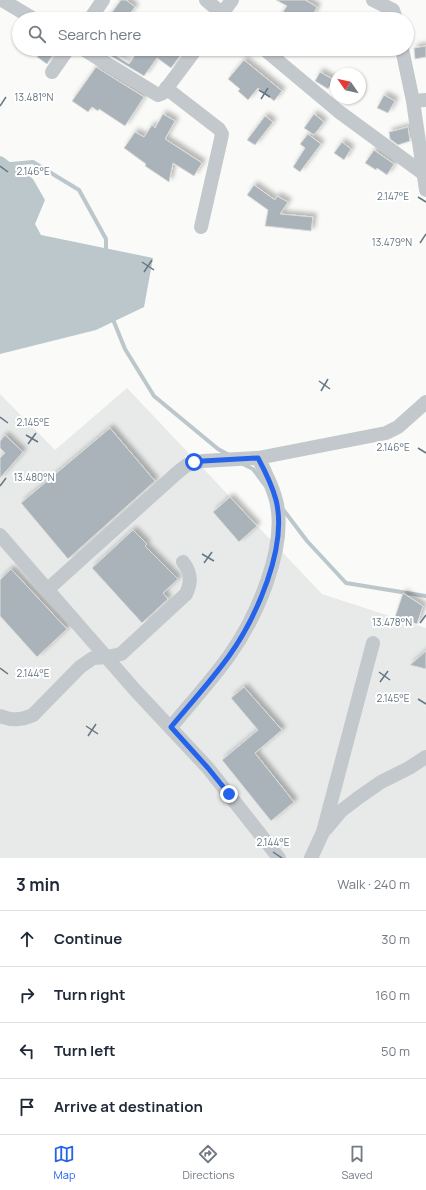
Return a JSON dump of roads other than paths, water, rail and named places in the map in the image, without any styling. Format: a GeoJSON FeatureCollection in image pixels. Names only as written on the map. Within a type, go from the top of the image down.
{"type":"FeatureCollection","features":[{"type":"Feature","properties":{"kind":"street"},"geometry":{"type":"LineString","coordinates":[[2,0],[22,12]]}},
{"type":"Feature","properties":{"kind":"street"},"geometry":{"type":"LineString","coordinates":[[95,12],[103,0]]}},
{"type":"Feature","properties":{"kind":"street"},"geometry":{"type":"LineString","coordinates":[[206,0],[219,12]]}},
{"type":"Feature","properties":{"kind":"street"},"geometry":{"type":"LineString","coordinates":[[226,12],[232,0]]}},
{"type":"Feature","properties":{"kind":"street"},"geometry":{"type":"LineString","coordinates":[[373,0],[393,10],[394,12]]}},
{"type":"Feature","properties":{"kind":"street"},"geometry":{"type":"LineString","coordinates":[[52,72],[63,56]]}},
{"type":"Feature","properties":{"kind":"street"},"geometry":{"type":"LineString","coordinates":[[95,56],[158,94],[163,93],[191,56]]}},
{"type":"Feature","properties":{"kind":"street"},"geometry":{"type":"LineString","coordinates":[[272,56],[338,111],[424,174]]}},
{"type":"Feature","properties":{"kind":"street"},"geometry":{"type":"LineString","coordinates":[[404,56],[420,101],[426,190]]}},
{"type":"Feature","properties":{"kind":"street"},"geometry":{"type":"LineString","coordinates":[[166,88],[222,134],[201,227]]}},
{"type":"Feature","properties":{"kind":"street"},"geometry":{"type":"LineString","coordinates":[[48,589],[187,466],[203,461],[258,458],[386,433],[398,427],[426,402]]}},
{"type":"Feature","properties":{"kind":"street"},"geometry":{"type":"LineString","coordinates":[[171,727],[228,656],[252,618],[273,561],[278,537],[276,500],[270,481],[258,458]]}},
{"type":"Feature","properties":{"kind":"street"},"geometry":{"type":"LineString","coordinates":[[0,535],[135,690],[208,768],[279,858]]}},
{"type":"Feature","properties":{"kind":"street"},"geometry":{"type":"LineString","coordinates":[[0,716],[12,720],[23,719],[33,715],[80,667],[93,658],[121,654],[186,594],[189,588],[190,574],[183,562]]}},
{"type":"Feature","properties":{"kind":"street"},"geometry":{"type":"LineString","coordinates":[[311,858],[323,832],[373,643]]}},
{"type":"Feature","properties":{"kind":"street"},"geometry":{"type":"LineString","coordinates":[[323,832],[358,798],[381,782],[426,758]]}},
{"type":"Feature","properties":{"kind":"waterway"},"geometry":{"type":"LineString","coordinates":[[0,165],[33,162],[79,190],[106,239],[106,253]]}},
{"type":"Feature","properties":{"kind":"waterway"},"geometry":{"type":"LineString","coordinates":[[112,317],[125,349],[154,396],[218,449],[229,455]]}},
{"type":"Feature","properties":{"kind":"waterway"},"geometry":{"type":"LineString","coordinates":[[243,464],[253,469],[265,485]]}},
{"type":"Feature","properties":{"kind":"waterway"},"geometry":{"type":"LineString","coordinates":[[282,508],[307,541],[346,583],[426,596]]}}]}
